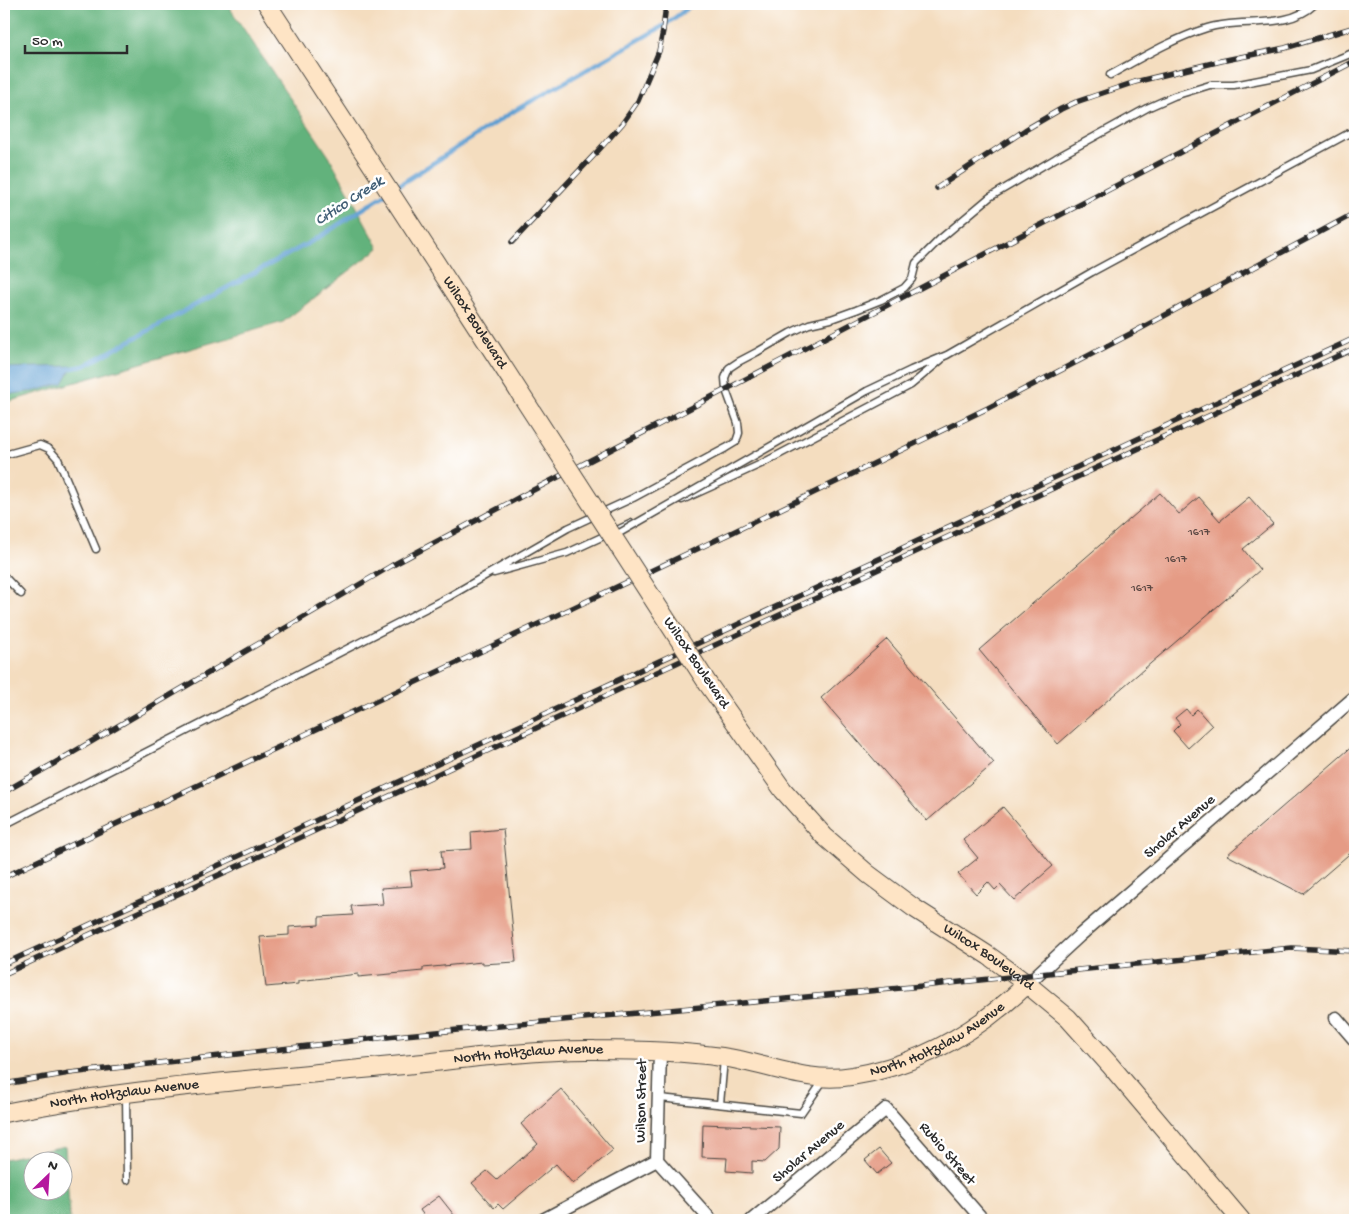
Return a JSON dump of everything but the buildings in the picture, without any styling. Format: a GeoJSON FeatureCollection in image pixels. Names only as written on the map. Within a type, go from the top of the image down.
{"type":"FeatureCollection","features":[{"type":"Feature","properties":{"kind":"main road","name":"Wilcox Boulevard"},"geometry":{"type":"LineString","coordinates":[[267,4],[708,684],[783,790],[824,836],[868,874],[914,908],[989,956],[1068,1018],[1240,1220]]}},
{"type":"Feature","properties":{"kind":"main road","name":"North Holtzclaw Avenue"},"geometry":{"type":"LineString","coordinates":[[4,1113],[126,1093],[544,1051],[660,1052],[724,1058],[792,1074],[824,1078],[845,1077],[885,1069],[924,1055],[947,1044],[990,1017],[1027,984]]}},
{"type":"Feature","properties":{"kind":"street","name":"Sholar Avenue"},"geometry":{"type":"LineString","coordinates":[[1027,984],[1079,936],[1355,697]]}},
{"type":"Feature","properties":{"kind":"street"},"geometry":{"type":"LineString","coordinates":[[1336,1018],[1355,1040]]}},
{"type":"Feature","properties":{"kind":"street","name":"Wilson Street"},"geometry":{"type":"LineString","coordinates":[[660,1052],[657,1160],[711,1220]]}},
{"type":"Feature","properties":{"kind":"street","name":"Sholar Avenue"},"geometry":{"type":"LineString","coordinates":[[752,1220],[886,1109]]}},
{"type":"Feature","properties":{"kind":"street","name":"Rubio Street"},"geometry":{"type":"LineString","coordinates":[[886,1109],[983,1220]]}},
{"type":"Feature","properties":{"kind":"street"},"geometry":{"type":"LineString","coordinates":[[543,1220],[657,1160]]}},
{"type":"Feature","properties":{"kind":"lane"},"geometry":{"type":"LineString","coordinates":[[1110,75],[1164,45],[1208,27],[1222,24],[1274,21],[1291,17],[1315,4]]}},
{"type":"Feature","properties":{"kind":"lane"},"geometry":{"type":"LineString","coordinates":[[4,826],[450,596],[568,528],[633,498],[736,442],[739,433],[738,423],[726,390],[725,378],[729,368],[809,324],[856,310],[904,288],[912,279],[916,263],[940,239],[990,197],[1081,144],[1147,108],[1174,96],[1210,85],[1234,85],[1311,70],[1355,52]]}},
{"type":"Feature","properties":{"kind":"lane"},"geometry":{"type":"LineString","coordinates":[[613,537],[867,392],[911,370],[946,356],[1092,272],[1355,130]]}},
{"type":"Feature","properties":{"kind":"lane"},"geometry":{"type":"LineString","coordinates":[[483,576],[567,553],[761,464],[911,385],[946,356]]}},
{"type":"Feature","properties":{"kind":"lane"},"geometry":{"type":"LineString","coordinates":[[4,455],[40,445],[49,449],[58,459],[96,549]]}},
{"type":"Feature","properties":{"kind":"lane"},"geometry":{"type":"LineString","coordinates":[[4,576],[21,594]]}},
{"type":"Feature","properties":{"kind":"lane"},"geometry":{"type":"LineString","coordinates":[[720,1104],[724,1058]]}},
{"type":"Feature","properties":{"kind":"lane"},"geometry":{"type":"LineString","coordinates":[[660,1098],[801,1113],[824,1078]]}},
{"type":"Feature","properties":{"kind":"lane"},"geometry":{"type":"LineString","coordinates":[[126,1093],[127,1180]]}},
{"type":"Feature","properties":{"kind":"green space"},"geometry":{"type":"Polygon","coordinates":[[[4,4],[227,4],[330,158],[379,248],[283,322],[4,403],[4,4]]]}},
{"type":"Feature","properties":{"kind":"green space"},"geometry":{"type":"Polygon","coordinates":[[[65,1146],[65,1152],[37,1152],[65,1146]]]}},
{"type":"Feature","properties":{"kind":"green space"},"geometry":{"type":"Polygon","coordinates":[[[22,1155],[22,1202],[69,1202],[70,1220],[4,1220],[4,1159],[22,1155]]]}},
{"type":"Feature","properties":{"kind":"water"},"geometry":{"type":"Polygon","coordinates":[[[73,366],[63,383],[35,391],[4,395],[4,368],[73,366]]]}},
{"type":"Feature","properties":{"kind":"waterway","name":"Citico Creek"},"geometry":{"type":"LineString","coordinates":[[393,189],[514,111],[665,25],[693,4]]}},
{"type":"Feature","properties":{"kind":"waterway","name":"Citico Creek"},"geometry":{"type":"LineString","coordinates":[[67,369],[84,366],[316,239],[386,194]]}},
{"type":"Feature","properties":{"kind":"railway"},"geometry":{"type":"LineString","coordinates":[[512,242],[622,124],[638,101],[659,51],[666,4]]}},
{"type":"Feature","properties":{"kind":"railway"},"geometry":{"type":"LineString","coordinates":[[937,188],[1025,130],[1076,102],[1135,82],[1285,48],[1355,27]]}},
{"type":"Feature","properties":{"kind":"railway"},"geometry":{"type":"LineString","coordinates":[[4,792],[391,566],[1355,61]]}},
{"type":"Feature","properties":{"kind":"railway"},"geometry":{"type":"LineString","coordinates":[[4,877],[733,532],[988,408],[1355,213]]}},
{"type":"Feature","properties":{"kind":"railway"},"geometry":{"type":"LineString","coordinates":[[4,964],[1355,338]]}},
{"type":"Feature","properties":{"kind":"railway"},"geometry":{"type":"LineString","coordinates":[[4,974],[1355,348]]}},
{"type":"Feature","properties":{"kind":"railway"},"geometry":{"type":"LineString","coordinates":[[4,1084],[70,1073],[405,1035],[922,986],[1292,948],[1355,951]]}}]}
